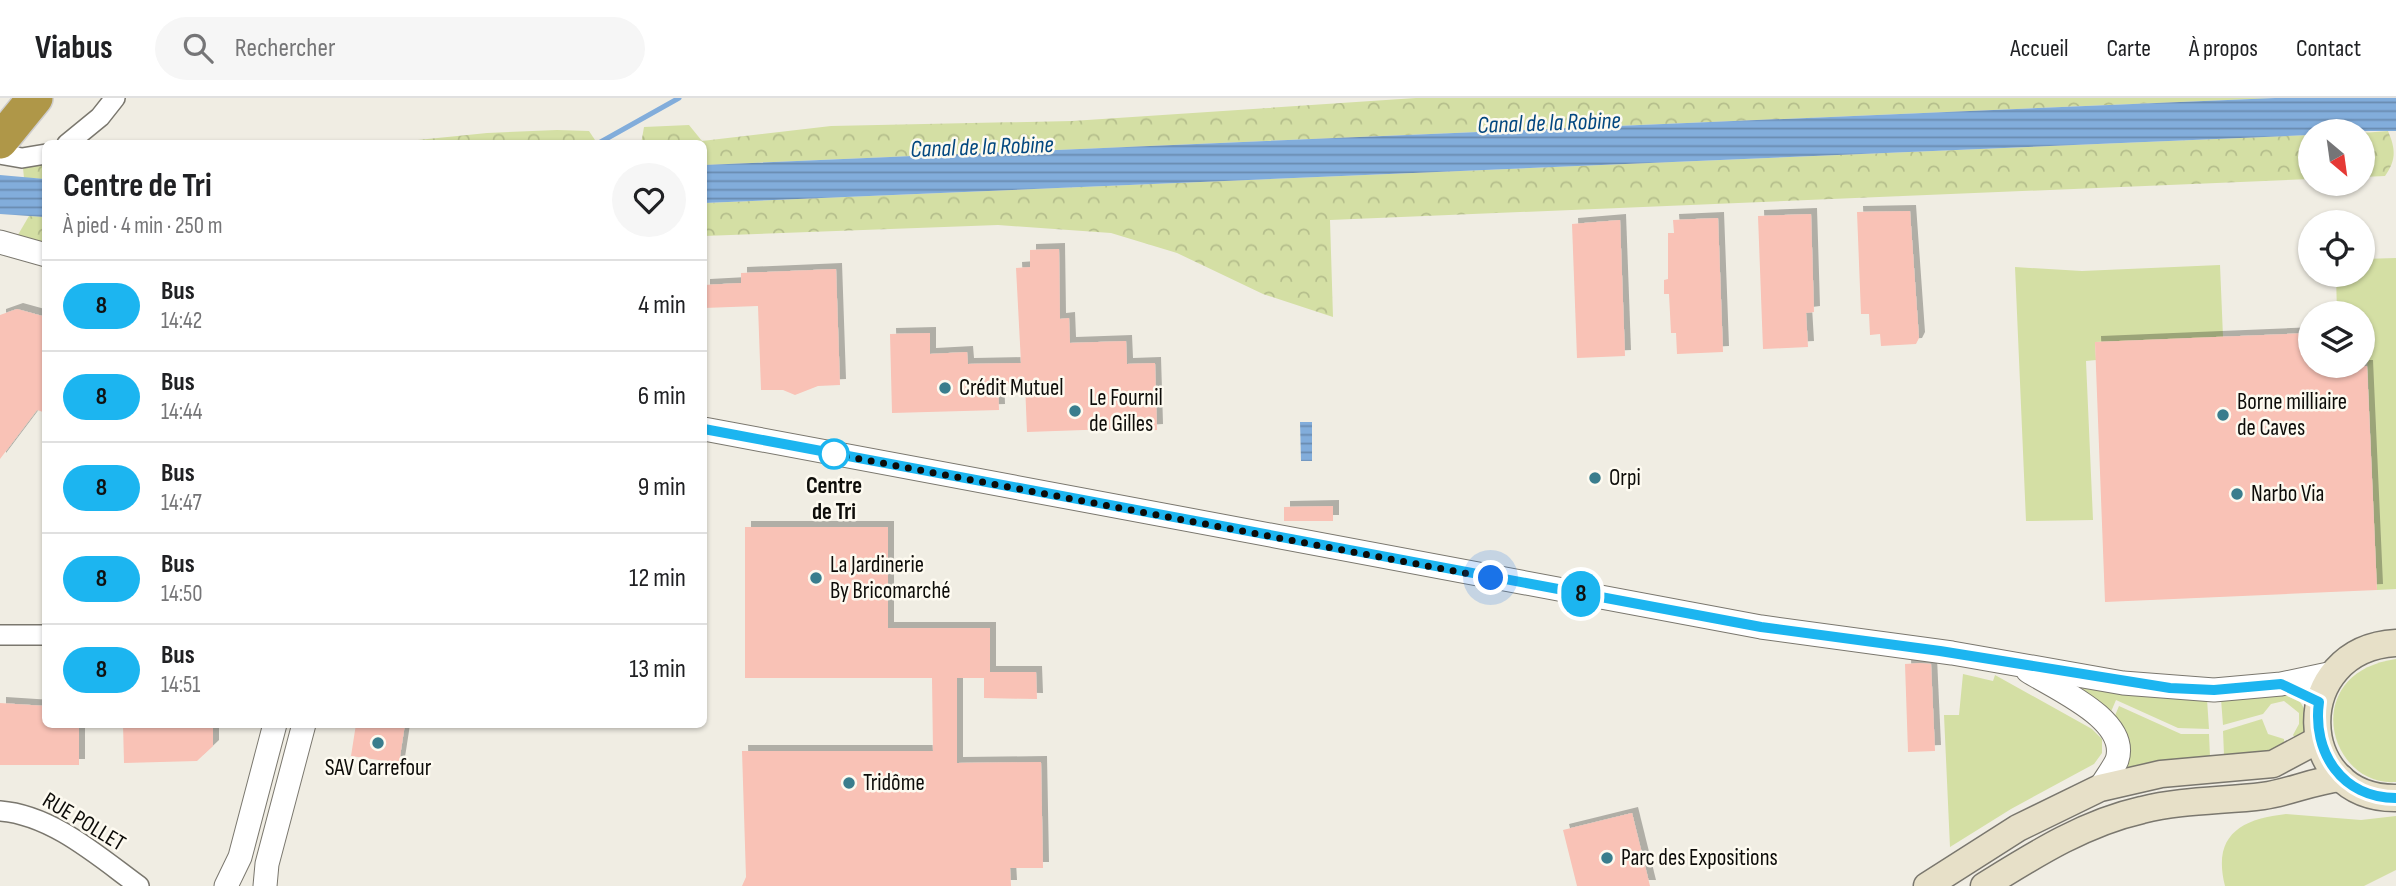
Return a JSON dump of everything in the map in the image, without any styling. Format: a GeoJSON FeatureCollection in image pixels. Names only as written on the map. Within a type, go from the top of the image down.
{"type":"FeatureCollection","features":[{"type":"Feature","properties":{"kind":"highway"},"geometry":{"type":"LineString","coordinates":[[3,142],[34,98]]}},
{"type":"Feature","properties":{"kind":"main road"},"geometry":{"type":"LineString","coordinates":[[2396,643],[2369,647],[2353,655],[2333,673],[2319,702],[2318,740],[2327,761],[2341,778],[2360,791],[2383,798],[2396,798]]}},
{"type":"Feature","properties":{"kind":"main road"},"geometry":{"type":"LineString","coordinates":[[1927,886],[2018,828],[2100,788],[2161,774],[2273,764],[2318,740]]}},
{"type":"Feature","properties":{"kind":"main road"},"geometry":{"type":"LineString","coordinates":[[1984,886],[2062,840],[2102,821],[2165,805],[2262,796],[2312,780],[2341,778]]}},
{"type":"Feature","properties":{"kind":"street"},"geometry":{"type":"LineString","coordinates":[[72,140],[100,117],[116,98]]}},
{"type":"Feature","properties":{"kind":"street"},"geometry":{"type":"LineString","coordinates":[[3,142],[22,158],[42,155]]}},
{"type":"Feature","properties":{"kind":"street"},"geometry":{"type":"LineString","coordinates":[[0,242],[42,254]]}},
{"type":"Feature","properties":{"kind":"street"},"geometry":{"type":"LineString","coordinates":[[707,430],[1761,627],[1940,651],[2019,666],[2170,688],[2214,690],[2281,684],[2333,673]]}},
{"type":"Feature","properties":{"kind":"street"},"geometry":{"type":"LineString","coordinates":[[0,635],[42,635]]}},
{"type":"Feature","properties":{"kind":"street"},"geometry":{"type":"LineString","coordinates":[[2019,666],[2111,725],[2119,741],[2116,760],[2100,788]]}},
{"type":"Feature","properties":{"kind":"street"},"geometry":{"type":"LineString","coordinates":[[2281,684],[2319,702]]}},
{"type":"Feature","properties":{"kind":"street"},"geometry":{"type":"LineString","coordinates":[[226,886],[240,857],[274,728]]}},
{"type":"Feature","properties":{"kind":"street"},"geometry":{"type":"LineString","coordinates":[[265,886],[267,864],[303,728]]}},
{"type":"Feature","properties":{"kind":"street","name":"RUE POLLET"},"geometry":{"type":"LineString","coordinates":[[0,811],[16,812],[46,822],[139,886]]}},
{"type":"Feature","properties":{"kind":"green space"},"geometry":{"type":"Polygon","coordinates":[[[1416,98],[2275,98],[707,165],[707,140],[831,126],[1072,121],[1416,98]]]}},
{"type":"Feature","properties":{"kind":"green space"},"geometry":{"type":"Polygon","coordinates":[[[689,125],[701,140],[642,140],[644,127],[689,125]]]}},
{"type":"Feature","properties":{"kind":"green space"},"geometry":{"type":"Polygon","coordinates":[[[589,131],[595,140],[418,140],[487,133],[589,131]]]}},
{"type":"Feature","properties":{"kind":"green space"},"geometry":{"type":"Polygon","coordinates":[[[2388,131],[2392,144],[2393,160],[2385,176],[2375,176],[2375,132],[2388,131]]]}},
{"type":"Feature","properties":{"kind":"green space"},"geometry":{"type":"Polygon","coordinates":[[[2298,136],[2298,180],[1330,220],[1333,317],[1263,294],[1177,253],[1111,233],[998,225],[707,236],[707,203],[2298,136]]]}},
{"type":"Feature","properties":{"kind":"green space"},"geometry":{"type":"Polygon","coordinates":[[[42,155],[42,179],[24,178],[22,158],[42,155]]]}},
{"type":"Feature","properties":{"kind":"green space"},"geometry":{"type":"Polygon","coordinates":[[[29,216],[42,217],[42,252],[12,245],[29,216]]]}},
{"type":"Feature","properties":{"kind":"green space"},"geometry":{"type":"Polygon","coordinates":[[[2396,258],[2396,589],[2377,590],[2368,378],[2375,378],[2375,301],[2337,301],[2336,287],[2375,287],[2375,259],[2396,258]]]}},
{"type":"Feature","properties":{"kind":"green space"},"geometry":{"type":"Polygon","coordinates":[[[2220,265],[2223,337],[2095,342],[2096,360],[2086,361],[2093,520],[2026,521],[2015,267],[2082,271],[2220,265]]]}},
{"type":"Feature","properties":{"kind":"green space"},"geometry":{"type":"Polygon","coordinates":[[[2396,659],[2396,782],[2372,779],[2354,767],[2340,749],[2334,728],[2335,705],[2345,685],[2365,669],[2396,659]]]}},
{"type":"Feature","properties":{"kind":"green space"},"geometry":{"type":"Polygon","coordinates":[[[1963,674],[1993,681],[1995,675],[2092,729],[2102,739],[2102,753],[2094,764],[2011,809],[1950,847],[1944,715],[1959,715],[1963,674]]]}},
{"type":"Feature","properties":{"kind":"green space"},"geometry":{"type":"Polygon","coordinates":[[[2063,680],[2207,699],[2209,729],[2178,728],[2116,700],[2110,714],[2063,680]]]}},
{"type":"Feature","properties":{"kind":"green space"},"geometry":{"type":"Polygon","coordinates":[[[2285,695],[2300,702],[2306,713],[2306,727],[2297,741],[2293,735],[2299,724],[2299,713],[2284,701],[2271,704],[2263,714],[2223,725],[2221,699],[2285,695]]]}},
{"type":"Feature","properties":{"kind":"green space"},"geometry":{"type":"Polygon","coordinates":[[[2119,706],[2181,734],[2209,734],[2210,757],[2122,772],[2114,718],[2119,706]]]}},
{"type":"Feature","properties":{"kind":"green space"},"geometry":{"type":"Polygon","coordinates":[[[2262,719],[2268,734],[2284,739],[2284,749],[2224,755],[2223,731],[2262,719]]]}},
{"type":"Feature","properties":{"kind":"green space"},"geometry":{"type":"Polygon","coordinates":[[[2286,814],[2361,820],[2396,816],[2396,870],[2364,886],[2225,886],[2223,854],[2234,833],[2256,820],[2286,814]]]}},
{"type":"Feature","properties":{"kind":"water"},"geometry":{"type":"Polygon","coordinates":[[[2275,98],[2396,98],[2396,131],[2375,131],[2375,119],[2298,119],[2298,136],[707,203],[707,165],[2275,98]]]}},
{"type":"Feature","properties":{"kind":"water"},"geometry":{"type":"Polygon","coordinates":[[[0,175],[42,179],[42,217],[0,214],[0,175]]]}},
{"type":"Feature","properties":{"kind":"water"},"geometry":{"type":"Polygon","coordinates":[[[1300,422],[1312,422],[1312,461],[1301,461],[1300,422]]]}},
{"type":"Feature","properties":{"kind":"building"},"geometry":{"type":"Polygon","coordinates":[[[1910,211],[1919,338],[1916,344],[1881,346],[1880,334],[1870,335],[1869,314],[1861,314],[1857,212],[1910,211]]]}},
{"type":"Feature","properties":{"kind":"building"},"geometry":{"type":"Polygon","coordinates":[[[1811,214],[1814,312],[1806,313],[1808,347],[1763,349],[1758,216],[1811,214]]]}},
{"type":"Feature","properties":{"kind":"building"},"geometry":{"type":"Polygon","coordinates":[[[1718,218],[1723,352],[1677,354],[1676,333],[1671,333],[1669,294],[1664,294],[1664,280],[1668,279],[1668,233],[1674,233],[1673,220],[1718,218]]]}},
{"type":"Feature","properties":{"kind":"building"},"geometry":{"type":"Polygon","coordinates":[[[1620,220],[1625,356],[1577,358],[1572,224],[1620,220]]]}},
{"type":"Feature","properties":{"kind":"building"},"geometry":{"type":"Polygon","coordinates":[[[1059,249],[1060,319],[1069,318],[1070,343],[1126,341],[1127,364],[1155,363],[1157,430],[1141,431],[1141,428],[1027,432],[1025,384],[998,383],[999,410],[892,413],[890,334],[930,333],[930,354],[967,352],[968,364],[1021,363],[1016,268],[1030,267],[1030,250],[1059,249]]]}},
{"type":"Feature","properties":{"kind":"building"},"geometry":{"type":"Polygon","coordinates":[[[836,269],[840,385],[818,386],[795,395],[783,390],[761,390],[758,306],[707,308],[707,285],[741,283],[741,273],[836,269]]]}},
{"type":"Feature","properties":{"kind":"building"},"geometry":{"type":"Polygon","coordinates":[[[17,309],[42,316],[42,412],[37,410],[0,459],[0,315],[17,309]]]}},
{"type":"Feature","properties":{"kind":"building","name":"Narbo Via"},"geometry":{"type":"Polygon","coordinates":[[[2298,334],[2298,378],[2368,378],[2377,590],[2105,602],[2095,342],[2298,334]]]}},
{"type":"Feature","properties":{"kind":"building"},"geometry":{"type":"Polygon","coordinates":[[[1333,506],[1333,521],[1284,521],[1284,507],[1333,506]]]}},
{"type":"Feature","properties":{"kind":"building"},"geometry":{"type":"Polygon","coordinates":[[[745,527],[888,527],[888,628],[990,628],[990,672],[1036,672],[1037,699],[984,698],[984,678],[957,678],[957,763],[1041,762],[1043,868],[1010,868],[1011,886],[742,886],[746,877],[742,751],[933,751],[932,678],[745,678],[745,527]]]}},
{"type":"Feature","properties":{"kind":"building"},"geometry":{"type":"Polygon","coordinates":[[[1905,664],[1931,664],[1935,751],[1908,752],[1905,664]]]}},
{"type":"Feature","properties":{"kind":"building"},"geometry":{"type":"Polygon","coordinates":[[[0,703],[42,706],[42,728],[79,728],[79,765],[0,765],[0,703]]]}},
{"type":"Feature","properties":{"kind":"building"},"geometry":{"type":"Polygon","coordinates":[[[123,728],[213,728],[213,746],[197,761],[124,763],[123,728]]]}},
{"type":"Feature","properties":{"kind":"building","name":"SAV Carrefour"},"geometry":{"type":"Polygon","coordinates":[[[355,728],[404,728],[399,763],[351,756],[355,728]]]}},
{"type":"Feature","properties":{"kind":"building","name":"Parc des Expositions"},"geometry":{"type":"Polygon","coordinates":[[[1632,813],[1650,886],[1577,886],[1563,830],[1632,813]]]}},
{"type":"Feature","properties":{"kind":"waterway"},"geometry":{"type":"LineString","coordinates":[[604,140],[679,98]]}},
{"type":"Feature","properties":{"kind":"bus line","name":"8"},"geometry":{"type":"LineString","coordinates":[[707,430],[1225,529],[1761,627],[1940,651],[2123,683],[2214,690],[2281,684],[2319,702],[2316,721],[2318,740],[2327,761],[2341,778],[2360,791],[2383,798],[2396,798]]}},
{"type":"Feature","properties":{"kind":"place","name":"Crédit Mutuel"},"geometry":{"type":"Point","coordinates":[945,388]}},
{"type":"Feature","properties":{"kind":"place","name":"Le Fournil de Gilles"},"geometry":{"type":"Point","coordinates":[1075,411]}},
{"type":"Feature","properties":{"kind":"place","name":"Borne milliaire de Caves"},"geometry":{"type":"Point","coordinates":[2223,415]}},
{"type":"Feature","properties":{"kind":"place","name":"Centre de Tri"},"geometry":{"type":"Point","coordinates":[834,454]}},
{"type":"Feature","properties":{"kind":"place","name":"Orpi"},"geometry":{"type":"Point","coordinates":[1595,478]}},
{"type":"Feature","properties":{"kind":"place","name":"Narbo Via"},"geometry":{"type":"Point","coordinates":[2237,494]}},
{"type":"Feature","properties":{"kind":"place","name":"La Jardinerie By Bricomarché"},"geometry":{"type":"Point","coordinates":[816,578]}},
{"type":"Feature","properties":{"kind":"place","name":"SAV Carrefour"},"geometry":{"type":"Point","coordinates":[378,743]}},
{"type":"Feature","properties":{"kind":"place","name":"Tridôme"},"geometry":{"type":"Point","coordinates":[849,783]}},
{"type":"Feature","properties":{"kind":"place","name":"Parc des Expositions"},"geometry":{"type":"Point","coordinates":[1607,858]}},
{"type":"Feature","properties":{"kind":"route"},"geometry":{"type":"LineString","coordinates":[[834,454],[1491,578]]}},
{"type":"Feature","properties":{"kind":"water label","name":"Canal de la Robine"},"geometry":{"type":"Point","coordinates":[1549,123]}},
{"type":"Feature","properties":{"kind":"water label","name":"Canal de la Robine"},"geometry":{"type":"Point","coordinates":[982,147]}}]}
